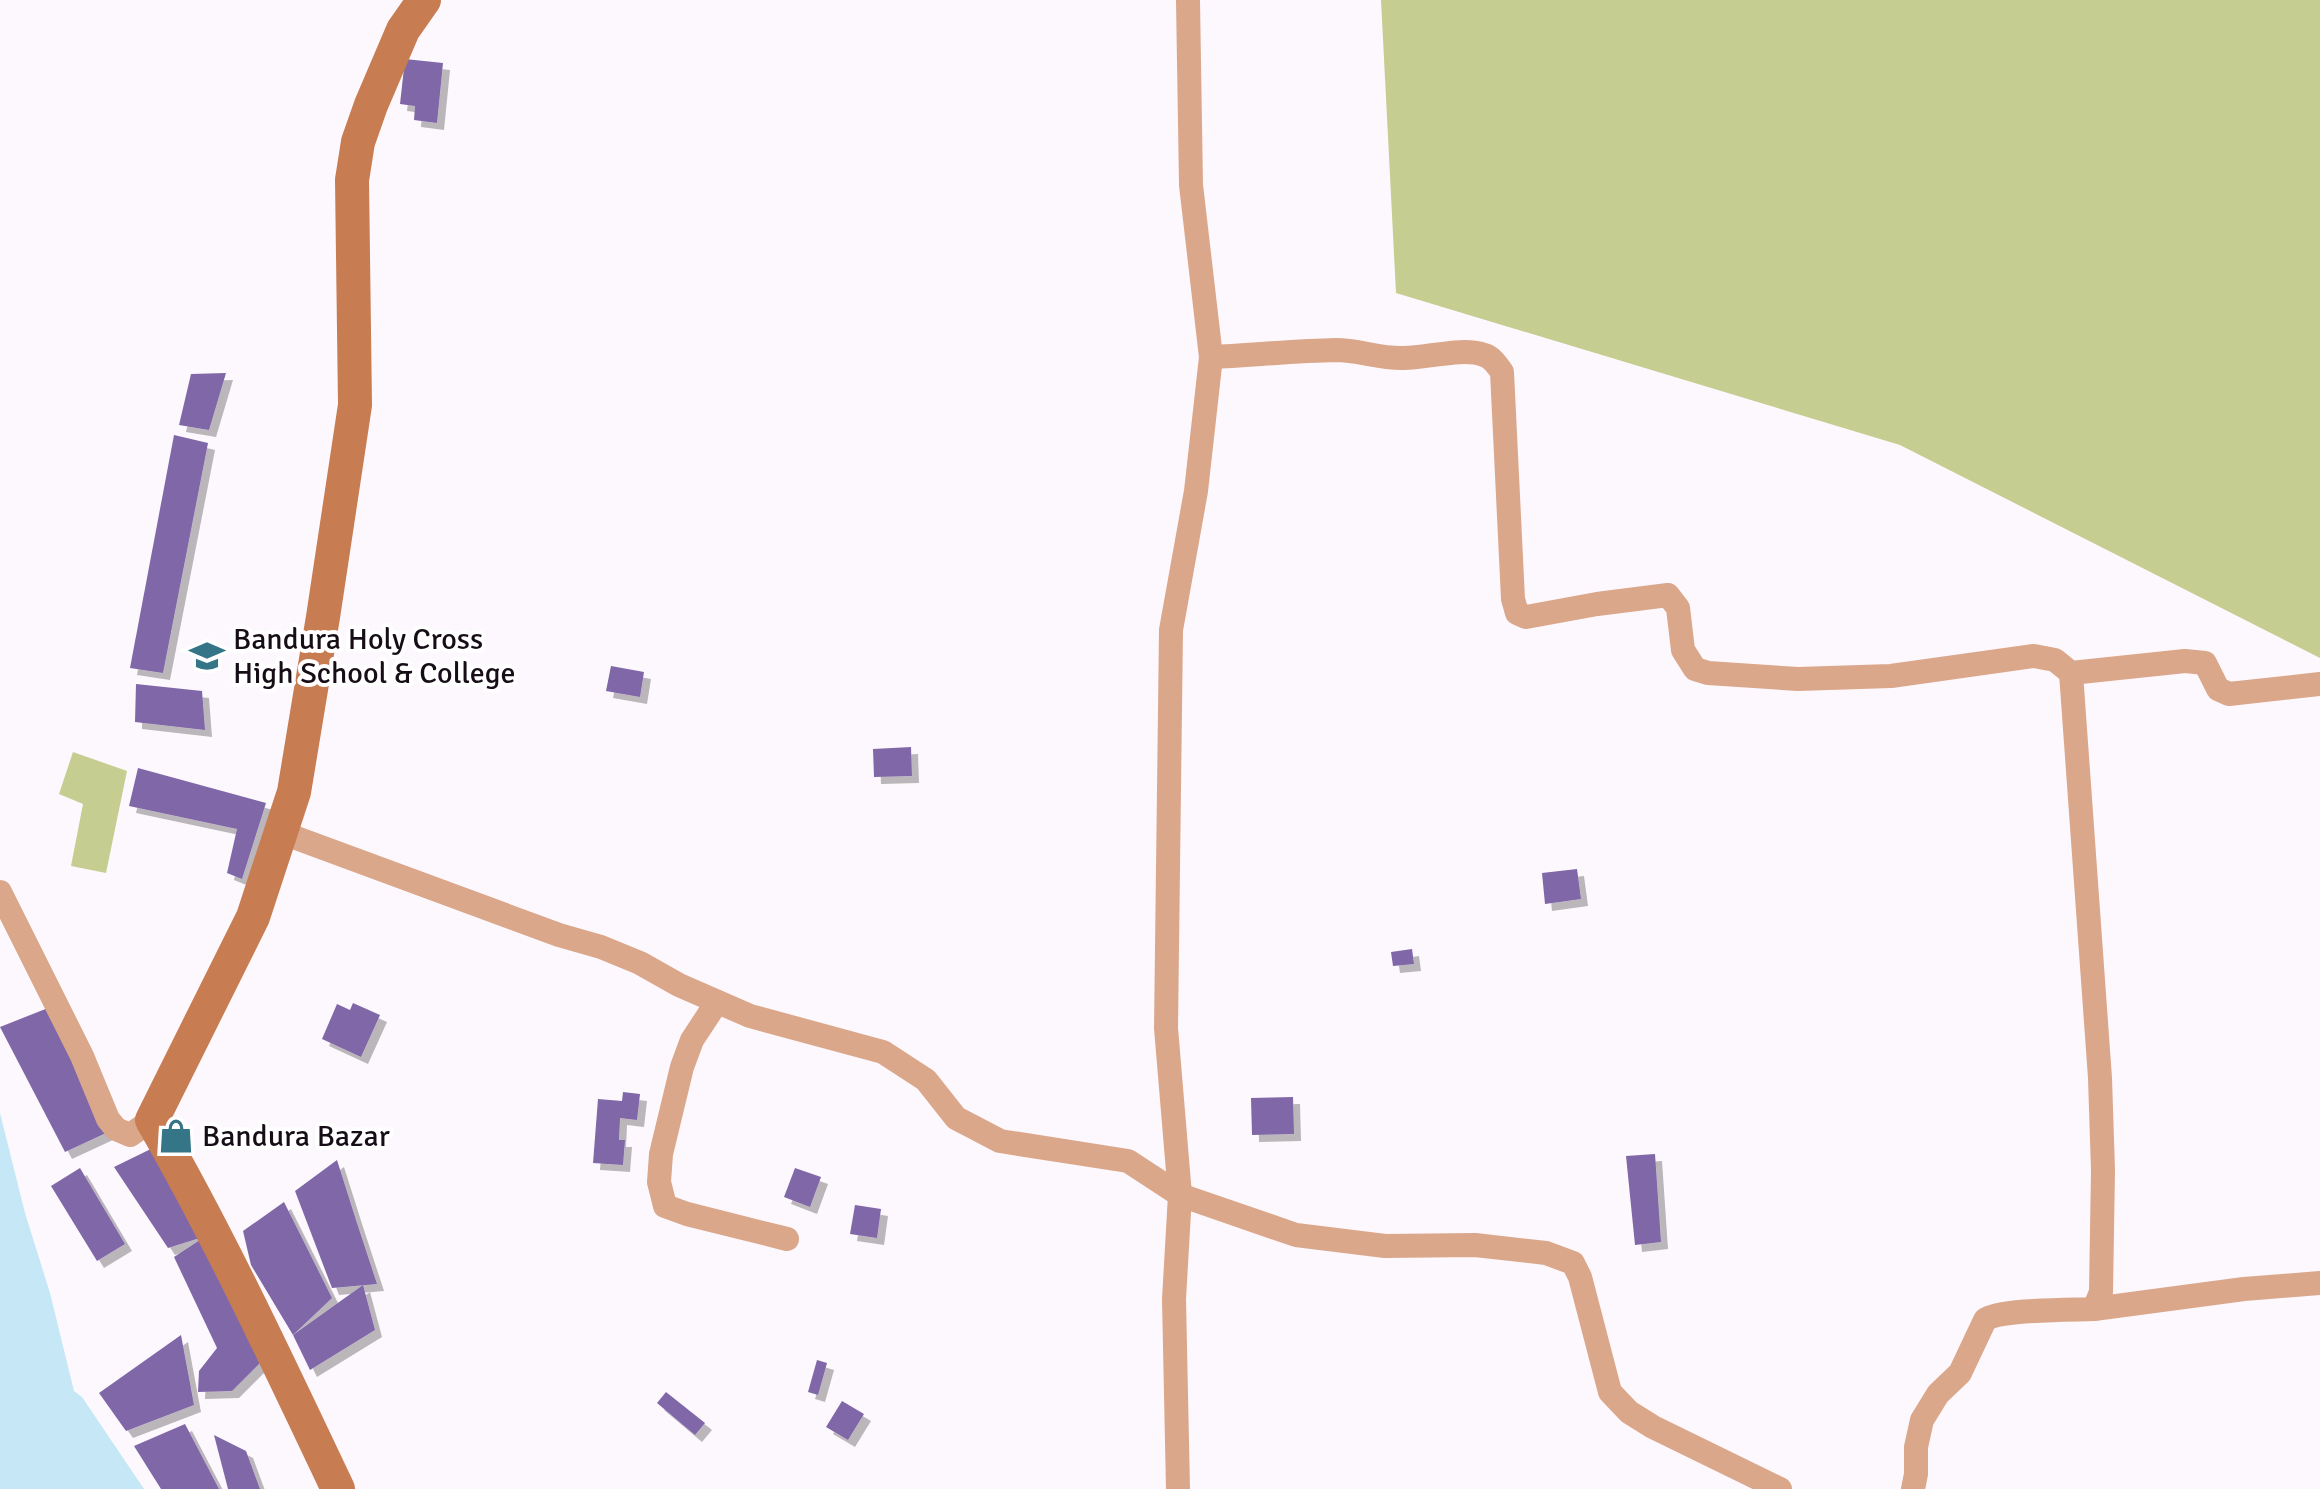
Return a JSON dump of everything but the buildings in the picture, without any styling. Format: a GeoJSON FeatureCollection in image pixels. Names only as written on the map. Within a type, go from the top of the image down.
{"type":"FeatureCollection","features":[{"type":"Feature","properties":{"kind":"street"},"geometry":{"type":"LineString","coordinates":[[0,892],[82,1056],[108,1119],[116,1129],[130,1135],[152,1120],[253,917],[294,792],[355,405],[352,180],[358,142],[403,30],[424,0]]}},
{"type":"Feature","properties":{"kind":"street"},"geometry":{"type":"LineString","coordinates":[[1178,1489],[1174,1299],[1180,1195],[1166,1028],[1171,630],[1196,491],[1211,357],[1191,185],[1188,0]]}},
{"type":"Feature","properties":{"kind":"street"},"geometry":{"type":"LineString","coordinates":[[1211,357],[1338,350],[1380,357],[1467,352],[1482,353],[1491,358],[1502,372],[1513,599],[1517,613],[1526,617],[1668,595],[1678,608],[1683,650],[1695,669],[1708,673],[1798,679],[1891,676],[2034,656],[2055,660],[2071,673],[2185,661],[2205,663],[2218,689],[2229,694],[2320,684]]}},
{"type":"Feature","properties":{"kind":"street"},"geometry":{"type":"LineString","coordinates":[[2071,673],[2101,1093],[2101,1292],[2094,1309]]}},
{"type":"Feature","properties":{"kind":"street"},"geometry":{"type":"LineString","coordinates":[[280,832],[559,935],[601,947],[750,1016],[883,1052],[926,1080],[956,1118],[1000,1141],[1128,1161],[1180,1195],[1296,1235],[1385,1246],[1475,1245],[1546,1253],[1573,1263],[1580,1277],[1610,1392],[1629,1412],[1653,1427],[1780,1489]]}},
{"type":"Feature","properties":{"kind":"street"},"geometry":{"type":"LineString","coordinates":[[717,1002],[692,1040],[682,1067],[661,1154],[659,1182],[665,1206],[787,1239]]}},
{"type":"Feature","properties":{"kind":"street"},"geometry":{"type":"LineString","coordinates":[[152,1120],[186,1178],[338,1489]]}},
{"type":"Feature","properties":{"kind":"street"},"geometry":{"type":"LineString","coordinates":[[1913,1489],[1916,1447],[1922,1420],[1938,1394],[1960,1373],[1985,1320],[1992,1315],[2094,1309],[2244,1289],[2320,1283]]}},
{"type":"Feature","properties":{"kind":"green space"},"geometry":{"type":"Polygon","coordinates":[[[1381,0],[2320,0],[2320,658],[1900,445],[1396,293],[1381,0]]]}},
{"type":"Feature","properties":{"kind":"green space"},"geometry":{"type":"Polygon","coordinates":[[[73,752],[127,771],[106,873],[71,866],[83,804],[59,794],[73,752]]]}},
{"type":"Feature","properties":{"kind":"water"},"geometry":{"type":"Polygon","coordinates":[[[0,1113],[74,1391],[82,1397],[144,1489],[0,1489],[0,1113]]]}},
{"type":"Feature","properties":{"kind":"place","name":"Bandura Holy Cross High School & College"},"geometry":{"type":"Point","coordinates":[207,656]}},
{"type":"Feature","properties":{"kind":"place","name":"Bandura Bazar"},"geometry":{"type":"Point","coordinates":[176,1136]}}]}
